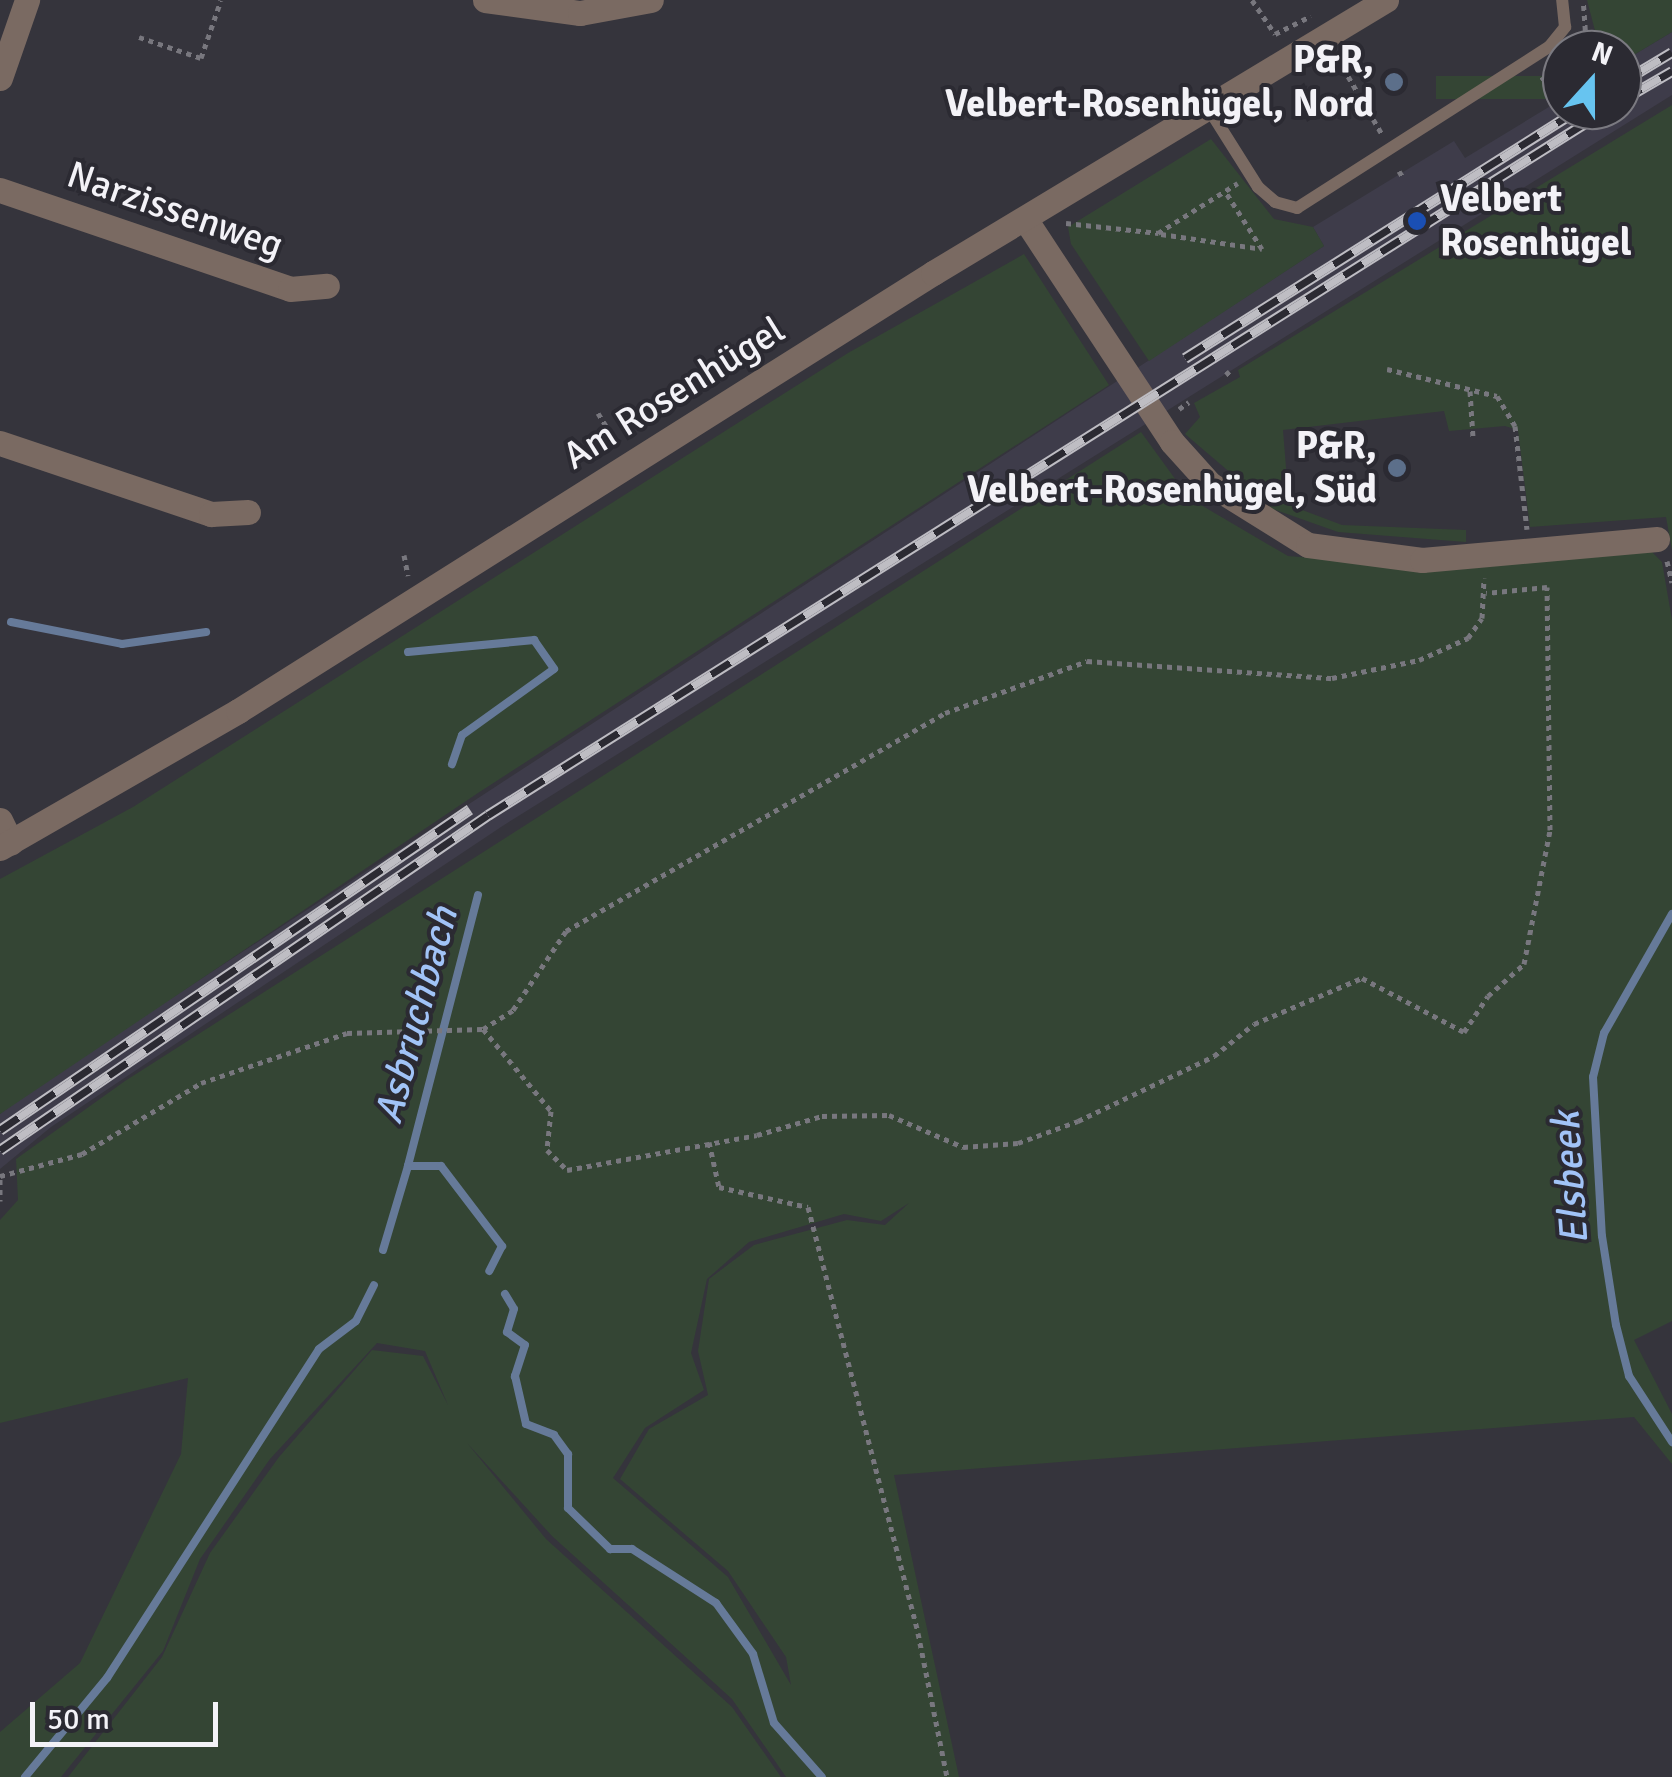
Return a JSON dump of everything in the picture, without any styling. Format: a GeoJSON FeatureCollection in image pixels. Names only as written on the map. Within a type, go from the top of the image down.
{"type":"FeatureCollection","features":[{"type":"Feature","properties":{"kind":"street"},"geometry":{"type":"LineString","coordinates":[[0,78],[26,0]]}},
{"type":"Feature","properties":{"kind":"street"},"geometry":{"type":"LineString","coordinates":[[484,0],[580,13],[651,0]]}},
{"type":"Feature","properties":{"kind":"street","name":"Am Rosenhügel"},"geometry":{"type":"LineString","coordinates":[[4,837],[211,727],[1207,106],[1386,0]]}},
{"type":"Feature","properties":{"kind":"street","name":"Narzissenweg"},"geometry":{"type":"LineString","coordinates":[[0,190],[290,289],[328,286]]}},
{"type":"Feature","properties":{"kind":"street"},"geometry":{"type":"LineString","coordinates":[[1025,220],[1172,442],[1225,496],[1308,545],[1365,558],[1480,556],[1657,539]]}},
{"type":"Feature","properties":{"kind":"street"},"geometry":{"type":"LineString","coordinates":[[0,443],[211,514],[248,512]]}},
{"type":"Feature","properties":{"kind":"lane"},"geometry":{"type":"LineString","coordinates":[[1207,106],[1250,176],[1274,202],[1296,208],[1549,48],[1565,26],[1562,0]]}},
{"type":"Feature","properties":{"kind":"path"},"geometry":{"type":"LineString","coordinates":[[139,36],[201,58],[220,0]]}},
{"type":"Feature","properties":{"kind":"path"},"geometry":{"type":"LineString","coordinates":[[1252,0],[1275,34]]}},
{"type":"Feature","properties":{"kind":"path"},"geometry":{"type":"LineString","coordinates":[[1342,67],[1391,148],[1404,179]]}},
{"type":"Feature","properties":{"kind":"path"},"geometry":{"type":"LineString","coordinates":[[1158,233],[1250,176]]}},
{"type":"Feature","properties":{"kind":"path"},"geometry":{"type":"LineString","coordinates":[[1066,223],[1262,250],[1225,191]]}},
{"type":"Feature","properties":{"kind":"path"},"geometry":{"type":"LineString","coordinates":[[1387,369],[1497,396],[1515,426],[1524,522],[1536,535]]}},
{"type":"Feature","properties":{"kind":"path"},"geometry":{"type":"LineString","coordinates":[[1470,391],[1472,438]]}},
{"type":"Feature","properties":{"kind":"path"},"geometry":{"type":"LineString","coordinates":[[598,413],[630,465]]}},
{"type":"Feature","properties":{"kind":"path"},"geometry":{"type":"LineString","coordinates":[[402,566],[404,555]]}},
{"type":"Feature","properties":{"kind":"path"},"geometry":{"type":"LineString","coordinates":[[0,1202],[0,1177],[82,1154],[201,1082],[347,1033],[483,1029],[513,1010],[566,931],[945,713],[1086,661],[1332,678],[1419,660],[1468,638],[1482,618],[1486,592],[1480,556]]}},
{"type":"Feature","properties":{"kind":"path"},"geometry":{"type":"LineString","coordinates":[[483,1029],[551,1111],[547,1150],[568,1170],[822,1116],[888,1115],[963,1147],[1018,1143],[1078,1120],[1214,1056],[1254,1024],[1362,978],[1464,1032],[1488,996],[1524,964],[1550,830],[1547,587],[1486,592]]}},
{"type":"Feature","properties":{"kind":"path"},"geometry":{"type":"LineString","coordinates":[[709,1142],[718,1188],[808,1207],[918,1632],[947,1777]]}},
{"type":"Feature","properties":{"kind":"shaded area"},"geometry":{"type":"Polygon","coordinates":[[[1672,32],[1672,95],[1642,114],[1642,50],[1672,32]]]}},
{"type":"Feature","properties":{"kind":"shaded area"},"geometry":{"type":"Polygon","coordinates":[[[1542,111],[1542,130],[1616,130],[501,827],[51,1127],[0,1169],[0,1114],[34,1088],[1324,246],[1313,227],[1454,141],[1465,158],[1542,111]]]}},
{"type":"Feature","properties":{"kind":"green space"},"geometry":{"type":"Polygon","coordinates":[[[1587,0],[1672,0],[1672,32],[1642,50],[1642,30],[1595,30],[1587,0]]]}},
{"type":"Feature","properties":{"kind":"green space"},"geometry":{"type":"Polygon","coordinates":[[[1436,76],[1542,76],[1542,99],[1436,99],[1436,76]]]}},
{"type":"Feature","properties":{"kind":"green space"},"geometry":{"type":"Polygon","coordinates":[[[1672,105],[1672,550],[1666,517],[1530,527],[1518,430],[1505,426],[1449,431],[1444,411],[1283,430],[1289,505],[1342,525],[1466,530],[1466,542],[1338,532],[1273,509],[1185,434],[1200,417],[1194,403],[1240,377],[1238,370],[1631,130],[1642,130],[1642,123],[1672,105]]]}},
{"type":"Feature","properties":{"kind":"green space"},"geometry":{"type":"Polygon","coordinates":[[[1211,139],[1274,219],[1313,227],[1324,246],[1149,361],[1071,244],[1068,227],[1211,139]]]}},
{"type":"Feature","properties":{"kind":"green space"},"geometry":{"type":"Polygon","coordinates":[[[1024,254],[1109,385],[478,793],[0,1114],[0,879],[133,807],[848,353],[1024,254]]]}},
{"type":"Feature","properties":{"kind":"green space"},"geometry":{"type":"Polygon","coordinates":[[[1141,432],[1189,498],[1288,556],[1454,570],[1650,550],[1662,562],[1672,620],[1672,1321],[1634,1340],[1672,1414],[1672,1464],[1634,1417],[894,1475],[959,1777],[786,1777],[732,1699],[552,1536],[467,1443],[546,1539],[732,1707],[781,1777],[68,1777],[162,1657],[210,1553],[279,1457],[372,1350],[423,1356],[448,1405],[425,1351],[377,1343],[270,1459],[200,1559],[163,1651],[61,1777],[0,1777],[0,1732],[80,1663],[181,1454],[188,1378],[0,1423],[0,1220],[18,1200],[16,1159],[125,1081],[1141,432]],[[909,1203],[881,1221],[844,1214],[749,1242],[707,1279],[691,1353],[704,1390],[645,1428],[613,1478],[728,1577],[791,1685],[786,1657],[728,1571],[620,1479],[649,1429],[708,1395],[698,1351],[709,1279],[754,1245],[847,1220],[885,1225],[909,1203]]]}},
{"type":"Feature","properties":{"kind":"waterway","name":"Asbruchbach"},"geometry":{"type":"LineString","coordinates":[[11,622],[122,644],[206,632]]}},
{"type":"Feature","properties":{"kind":"waterway","name":"Asbruchbach"},"geometry":{"type":"LineString","coordinates":[[408,652],[534,640],[554,669],[462,735],[452,764]]}},
{"type":"Feature","properties":{"kind":"waterway","name":"Asbruchbach"},"geometry":{"type":"LineString","coordinates":[[478,895],[408,1166],[441,1166],[502,1246],[489,1271]]}},
{"type":"Feature","properties":{"kind":"waterway","name":"Elsbeek"},"geometry":{"type":"LineString","coordinates":[[1672,914],[1604,1033],[1593,1077],[1602,1236],[1616,1325],[1629,1376],[1672,1442]]}},
{"type":"Feature","properties":{"kind":"waterway"},"geometry":{"type":"LineString","coordinates":[[383,1250],[408,1166]]}},
{"type":"Feature","properties":{"kind":"waterway"},"geometry":{"type":"LineString","coordinates":[[25,1777],[107,1678],[319,1349],[356,1321],[374,1285]]}},
{"type":"Feature","properties":{"kind":"waterway","name":"Asbruchbach"},"geometry":{"type":"LineString","coordinates":[[505,1294],[514,1309],[507,1332],[525,1345],[515,1376],[526,1424],[554,1435],[568,1454],[568,1508],[610,1549],[632,1549],[716,1603],[753,1654],[774,1723],[822,1777]]}},
{"type":"Feature","properties":{"kind":"railway"},"geometry":{"type":"LineString","coordinates":[[1642,70],[1672,52]]}},
{"type":"Feature","properties":{"kind":"railway"},"geometry":{"type":"LineString","coordinates":[[1642,88],[1672,71]]}},
{"type":"Feature","properties":{"kind":"railway"},"geometry":{"type":"LineString","coordinates":[[1185,358],[1546,130]]}},
{"type":"Feature","properties":{"kind":"railway"},"geometry":{"type":"LineString","coordinates":[[0,1150],[488,815],[1574,130]]}},
{"type":"Feature","properties":{"kind":"railway"},"geometry":{"type":"LineString","coordinates":[[0,1130],[470,809]]}},
{"type":"Feature","properties":{"kind":"place","name":"P&R, Velbert-Rosenhügel, Nord"},"geometry":{"type":"Point","coordinates":[1394,82]}},
{"type":"Feature","properties":{"kind":"place","name":"Velbert Rosenhügel"},"geometry":{"type":"Point","coordinates":[1417,221]}},
{"type":"Feature","properties":{"kind":"place","name":"P&R, Velbert-Rosenhügel, Süd"},"geometry":{"type":"Point","coordinates":[1397,468]}}]}
